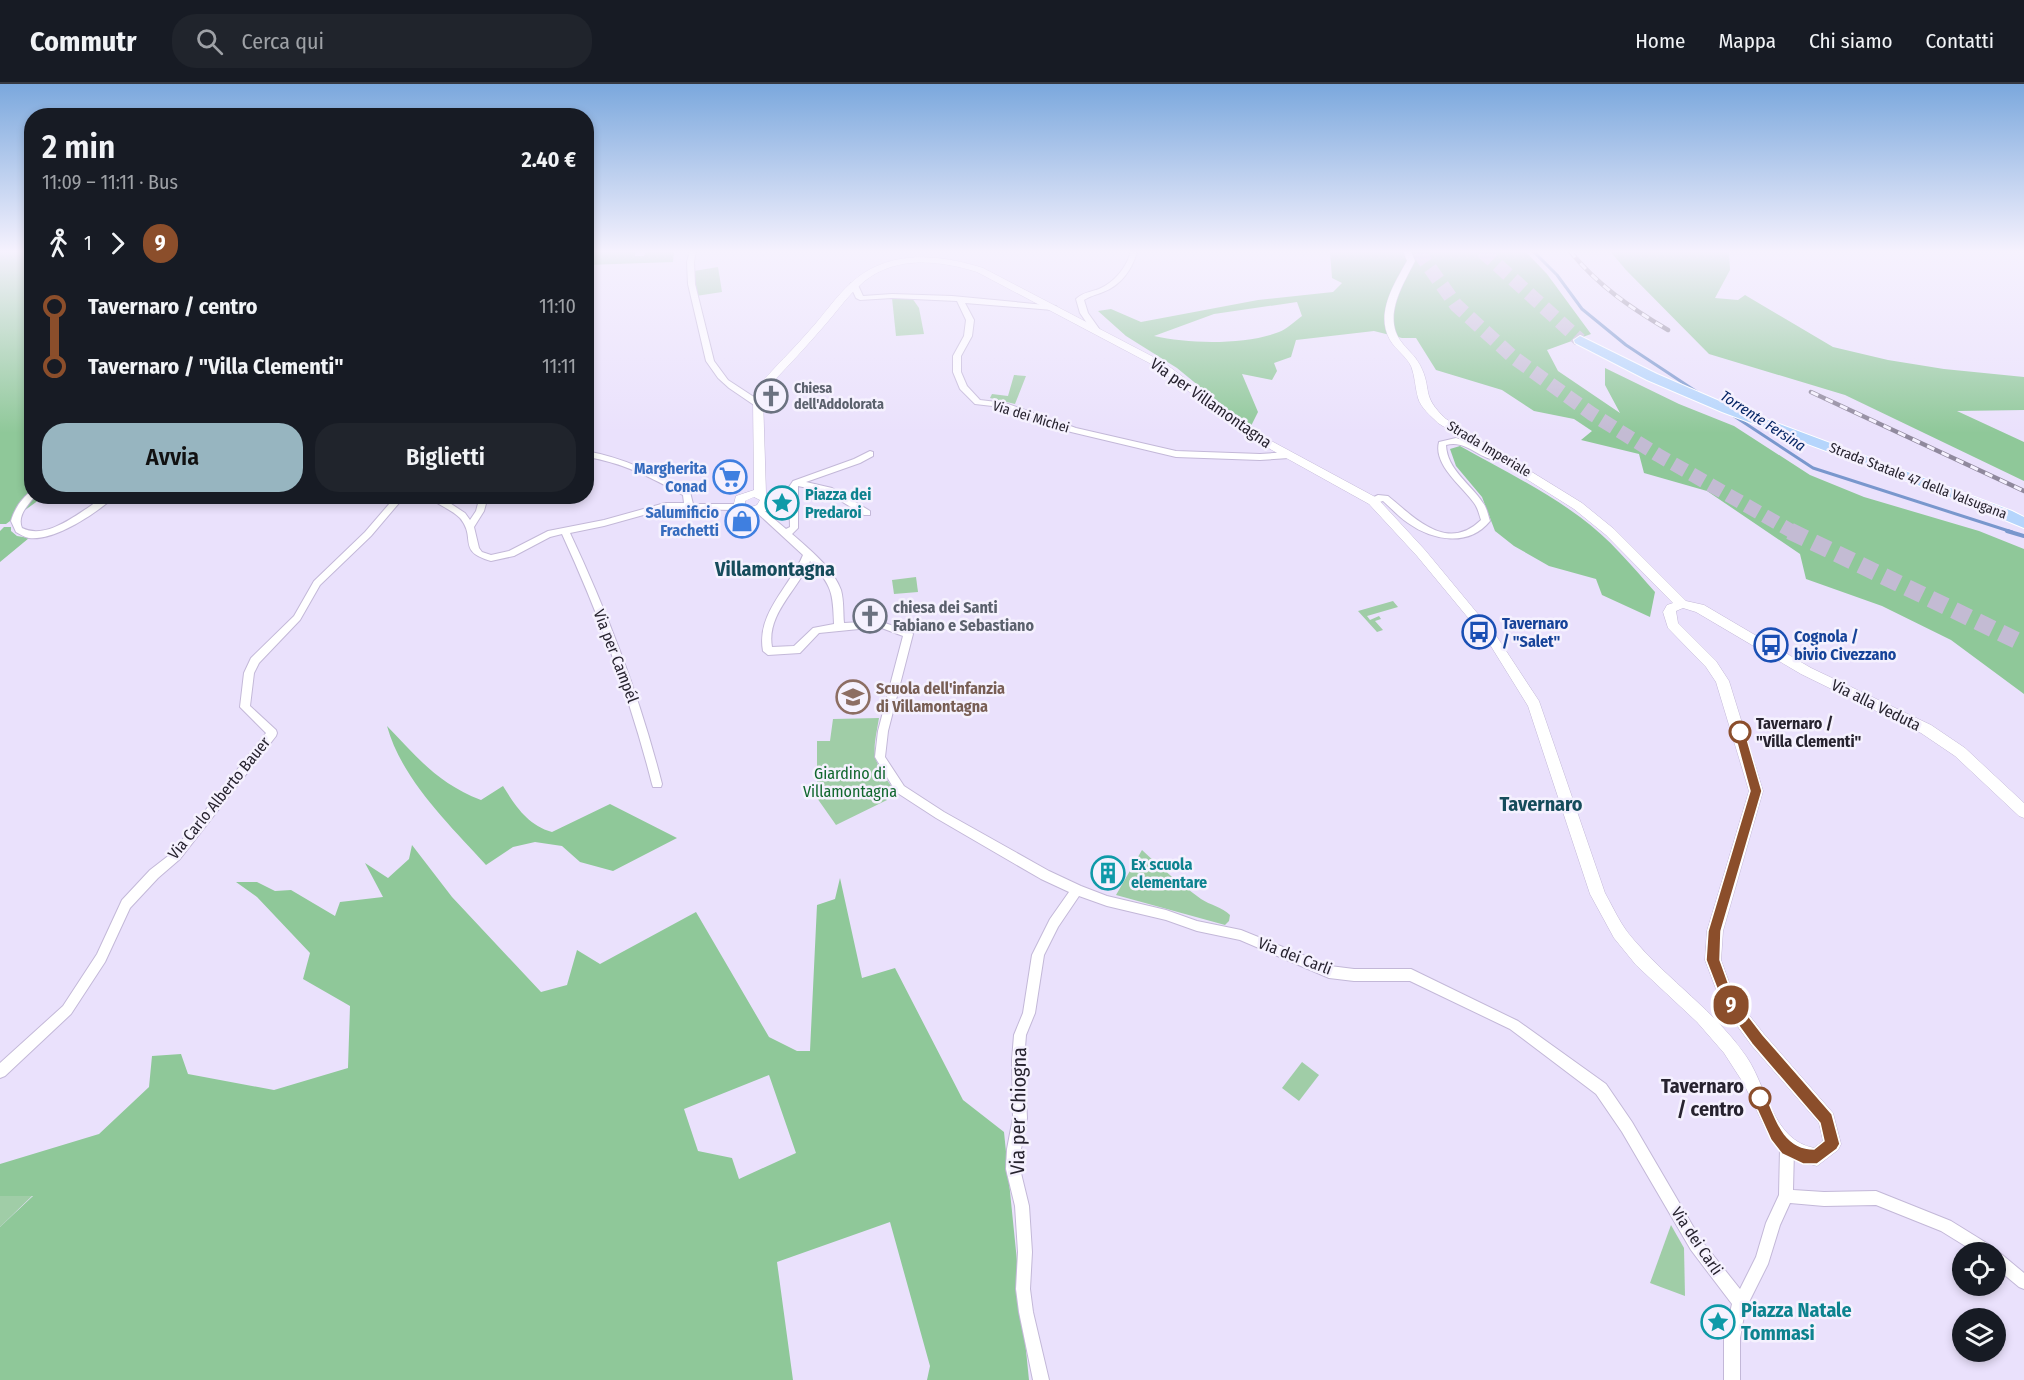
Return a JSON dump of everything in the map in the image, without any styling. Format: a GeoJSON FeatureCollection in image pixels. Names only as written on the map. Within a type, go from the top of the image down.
{"type":"FeatureCollection","features":[{"type":"Feature","properties":{"kind":"highway","name":"Strada Statale 47 della Valsugana"},"geometry":{"type":"LineString","coordinates":[[1580,340],[1628,366],[1710,403],[1970,500],[2024,523]]}},
{"type":"Feature","properties":{"kind":"street"},"geometry":{"type":"LineString","coordinates":[[699,311],[710,363],[729,385],[757,403],[760,494],[767,502],[758,510]]}},
{"type":"Feature","properties":{"kind":"street","name":"Via per Villamontagna"},"geometry":{"type":"LineString","coordinates":[[757,403],[764,386],[831,311]]}},
{"type":"Feature","properties":{"kind":"street","name":"Via dei Michei"},"geometry":{"type":"LineString","coordinates":[[966,311],[970,320],[968,336],[957,356],[957,372],[963,387],[978,402],[1002,405],[1074,430],[1176,454],[1260,458],[1289,455]]}},
{"type":"Feature","properties":{"kind":"street","name":"Via per Villamontagna"},"geometry":{"type":"LineString","coordinates":[[1060,311],[1175,374],[1258,438],[1373,501],[1460,600],[1513,670],[1534,705],[1598,894],[1612,921],[1628,945],[1717,1033],[1742,1062],[1776,1135],[1787,1149]]}},
{"type":"Feature","properties":{"kind":"street"},"geometry":{"type":"LineString","coordinates":[[1084,311],[1096,330]]}},
{"type":"Feature","properties":{"kind":"street","name":"Strada Imperiale"},"geometry":{"type":"LineString","coordinates":[[1390,311],[1388,322],[1394,339],[1417,368],[1421,398],[1429,409],[1442,421],[1578,506],[1610,532],[1682,604]]}},
{"type":"Feature","properties":{"kind":"street"},"geometry":{"type":"LineString","coordinates":[[1373,501],[1385,498],[1414,524],[1434,535],[1458,537],[1478,531],[1486,521],[1480,505],[1441,452],[1442,444],[1448,441],[1469,444],[1516,466]]}},
{"type":"Feature","properties":{"kind":"street"},"geometry":{"type":"LineString","coordinates":[[787,533],[794,528],[793,487],[796,483],[870,454]]}},
{"type":"Feature","properties":{"kind":"street"},"geometry":{"type":"LineString","coordinates":[[594,455],[613,458],[640,467],[687,494],[690,505]]}},
{"type":"Feature","properties":{"kind":"street"},"geometry":{"type":"LineString","coordinates":[[796,483],[829,490],[867,513]]}},
{"type":"Feature","properties":{"kind":"street"},"geometry":{"type":"LineString","coordinates":[[739,507],[740,500],[744,496],[760,494]]}},
{"type":"Feature","properties":{"kind":"street"},"geometry":{"type":"LineString","coordinates":[[25,504],[16,516],[15,522],[19,531],[29,535],[43,534],[64,526],[98,504]]}},
{"type":"Feature","properties":{"kind":"street","name":"Via Carlo Alberto Bauer"},"geometry":{"type":"LineString","coordinates":[[0,1072],[67,1010],[101,958],[126,904],[154,874],[176,856],[272,733],[245,707],[249,673],[252,667],[297,618],[317,583],[368,534],[394,504]]}},
{"type":"Feature","properties":{"kind":"street"},"geometry":{"type":"LineString","coordinates":[[446,504],[457,510],[470,527],[479,554],[491,558],[511,554],[548,534],[665,506],[739,507],[744,510],[758,510],[787,533],[824,571],[836,589],[839,627],[816,630],[797,650],[768,651],[766,642],[772,615],[805,566],[808,555]]}},
{"type":"Feature","properties":{"kind":"street"},"geometry":{"type":"LineString","coordinates":[[470,527],[482,504]]}},
{"type":"Feature","properties":{"kind":"street","name":"Via per Campél"},"geometry":{"type":"LineString","coordinates":[[565,531],[587,579],[645,732],[657,784]]}},
{"type":"Feature","properties":{"kind":"street"},"geometry":{"type":"LineString","coordinates":[[1682,604],[1671,608],[1669,612],[1672,625],[1711,664],[1722,681],[1756,791],[1715,931],[1713,960],[1728,1000],[1758,1040],[1827,1119],[1832,1144],[1817,1157],[1803,1157],[1787,1149],[1786,1196],[1773,1223],[1763,1259],[1740,1302],[1732,1338],[1732,1379]]}},
{"type":"Feature","properties":{"kind":"street","name":"Via alla Veduta"},"geometry":{"type":"LineString","coordinates":[[1682,604],[1700,608],[1806,671],[1926,729],[1960,752],[2024,812]]}},
{"type":"Feature","properties":{"kind":"street","name":"Via dei Carli"},"geometry":{"type":"LineString","coordinates":[[839,627],[879,624],[908,634],[883,731],[880,757],[900,789],[1035,870],[1077,890],[1107,901],[1166,915],[1197,926],[1241,935],[1329,972],[1354,975],[1411,975],[1515,1025],[1601,1089],[1627,1127],[1696,1245],[1740,1302]]}},
{"type":"Feature","properties":{"kind":"street","name":"Via per Chiogna"},"geometry":{"type":"LineString","coordinates":[[1041,1380],[1024,1300],[1026,1252],[1022,1206],[1013,1169],[1020,1118],[1019,1043],[1029,1013],[1038,955],[1054,923],[1077,890]]}},
{"type":"Feature","properties":{"kind":"street"},"geometry":{"type":"LineString","coordinates":[[1786,1196],[1876,1198],[1946,1226],[1972,1242]]}},
{"type":"Feature","properties":{"kind":"street"},"geometry":{"type":"LineString","coordinates":[[2006,1267],[2024,1282]]}},
{"type":"Feature","properties":{"kind":"green space"},"geometry":{"type":"Polygon","coordinates":[[[0,311],[24,311],[24,504],[33,504],[6,524],[0,524],[0,311]]]}},
{"type":"Feature","properties":{"kind":"green space"},"geometry":{"type":"Polygon","coordinates":[[[893,311],[920,311],[924,334],[896,336],[893,311]]]}},
{"type":"Feature","properties":{"kind":"green space"},"geometry":{"type":"Polygon","coordinates":[[[1099,311],[1117,311],[1141,322],[1197,311],[1231,311],[1214,314],[1154,336],[1184,341],[1217,342],[1250,339],[1279,332],[1302,316],[1300,311],[1574,311],[1591,334],[1547,350],[1558,371],[1620,413],[1605,385],[1605,368],[1679,404],[1734,426],[1810,475],[1864,497],[1979,531],[2024,549],[2024,694],[1951,640],[1882,606],[1806,579],[1800,554],[1707,491],[1644,473],[1639,454],[1581,440],[1592,431],[1574,419],[1534,411],[1502,390],[1436,370],[1416,338],[1402,338],[1374,331],[1296,340],[1291,357],[1274,363],[1277,371],[1272,380],[1242,374],[1258,412],[1250,428],[1177,368],[1126,336],[1099,311]]]}},
{"type":"Feature","properties":{"kind":"green space"},"geometry":{"type":"Polygon","coordinates":[[[1667,311],[1773,311],[1833,347],[1888,360],[1944,369],[2024,377],[2024,410],[1957,411],[2024,442],[2024,481],[1845,395],[1709,354],[1667,311]]]}},
{"type":"Feature","properties":{"kind":"green space"},"geometry":{"type":"Polygon","coordinates":[[[1014,375],[1026,376],[1015,404],[990,398],[992,394],[1008,396],[1014,375]]]}},
{"type":"Feature","properties":{"kind":"green space"},"geometry":{"type":"Polygon","coordinates":[[[1460,446],[1551,497],[1601,534],[1655,592],[1650,617],[1602,595],[1596,579],[1549,566],[1514,546],[1495,531],[1482,497],[1456,466],[1450,449],[1460,446]]]}},
{"type":"Feature","properties":{"kind":"green space"},"geometry":{"type":"Polygon","coordinates":[[[4,527],[11,527],[11,531],[17,536],[29,538],[0,562],[0,531],[4,527]]]}},
{"type":"Feature","properties":{"kind":"green space"},"geometry":{"type":"Polygon","coordinates":[[[916,577],[918,592],[894,594],[892,580],[916,577]]]}},
{"type":"Feature","properties":{"kind":"green space"},"geometry":{"type":"Polygon","coordinates":[[[1393,601],[1398,607],[1367,616],[1370,620],[1379,616],[1381,619],[1375,621],[1383,630],[1377,632],[1358,611],[1393,601]]]}},
{"type":"Feature","properties":{"kind":"green space","name":"Giardino di Villamontagna"},"geometry":{"type":"Polygon","coordinates":[[[879,718],[875,754],[880,768],[892,787],[882,792],[887,800],[836,825],[817,798],[817,741],[830,741],[833,719],[879,718]]]}},
{"type":"Feature","properties":{"kind":"green space"},"geometry":{"type":"Polygon","coordinates":[[[387,726],[429,769],[452,786],[481,800],[503,786],[523,814],[544,829],[552,832],[610,804],[677,838],[613,871],[580,862],[562,846],[535,842],[513,847],[486,865],[442,817],[415,783],[394,746],[387,726]]]}},
{"type":"Feature","properties":{"kind":"green space"},"geometry":{"type":"Polygon","coordinates":[[[412,845],[452,897],[541,992],[567,985],[577,950],[600,964],[696,912],[769,1037],[797,1051],[810,1051],[817,905],[835,899],[840,878],[862,978],[895,968],[963,1100],[1004,1132],[1029,1380],[927,1380],[930,1366],[890,1222],[777,1262],[793,1380],[0,1380],[0,1227],[33,1196],[0,1196],[0,1164],[99,1134],[149,1087],[152,1056],[181,1054],[188,1074],[274,1090],[348,1068],[350,1006],[303,979],[310,953],[257,897],[236,882],[257,882],[275,891],[291,890],[335,916],[340,902],[383,897],[365,863],[388,878],[409,859],[412,845]],[[769,1075],[684,1109],[698,1151],[732,1158],[739,1179],[796,1153],[769,1075]]]}},
{"type":"Feature","properties":{"kind":"green space"},"geometry":{"type":"Polygon","coordinates":[[[1142,850],[1193,893],[1227,912],[1230,915],[1229,921],[1225,925],[1116,895],[1142,850]]]}},
{"type":"Feature","properties":{"kind":"green space"},"geometry":{"type":"Polygon","coordinates":[[[1302,1062],[1319,1075],[1299,1101],[1282,1088],[1302,1062]]]}},
{"type":"Feature","properties":{"kind":"green space"},"geometry":{"type":"Polygon","coordinates":[[[33,1195],[0,1227],[0,1196],[33,1195]]]}},
{"type":"Feature","properties":{"kind":"green space"},"geometry":{"type":"Polygon","coordinates":[[[1671,1225],[1684,1248],[1685,1296],[1650,1283],[1671,1225]]]}},
{"type":"Feature","properties":{"kind":"waterway","name":"Torrente Fersina"},"geometry":{"type":"LineString","coordinates":[[1585,311],[1626,345],[1697,392]]}},
{"type":"Feature","properties":{"kind":"waterway","name":"Torrente Fersina"},"geometry":{"type":"LineString","coordinates":[[1731,414],[1813,468],[2012,532]]}},
{"type":"Feature","properties":{"kind":"waterway","name":"Torrente Fersina"},"geometry":{"type":"LineString","coordinates":[[2007,531],[2024,536]]}},
{"type":"Feature","properties":{"kind":"tunnel"},"geometry":{"type":"LineString","coordinates":[[1463,311],[1513,357],[1592,414],[1658,455],[1793,532]]}},
{"type":"Feature","properties":{"kind":"tunnel"},"geometry":{"type":"LineString","coordinates":[[1549,311],[1580,340]]}},
{"type":"Feature","properties":{"kind":"tunnel"},"geometry":{"type":"LineString","coordinates":[[1790,531],[2024,644]]}},
{"type":"Feature","properties":{"kind":"railway"},"geometry":{"type":"LineString","coordinates":[[1639,311],[1668,330]]}},
{"type":"Feature","properties":{"kind":"railway"},"geometry":{"type":"LineString","coordinates":[[1811,392],[2024,491]]}},
{"type":"Feature","properties":{"kind":"bus line","name":"9"},"geometry":{"type":"LineString","coordinates":[[1740,732],[1756,791],[1715,931],[1713,960],[1728,1000],[1758,1040],[1827,1119],[1832,1144],[1817,1157],[1803,1157],[1787,1149],[1776,1135],[1760,1098]]}},
{"type":"Feature","properties":{"kind":"place","name":"Chiesa dell'Addolorata"},"geometry":{"type":"Point","coordinates":[771,396]}},
{"type":"Feature","properties":{"kind":"place","name":"Margherita Conad"},"geometry":{"type":"Point","coordinates":[730,477]}},
{"type":"Feature","properties":{"kind":"place","name":"Piazza dei Predaroi"},"geometry":{"type":"Point","coordinates":[782,503]}},
{"type":"Feature","properties":{"kind":"place","name":"Salumificio Frachetti"},"geometry":{"type":"Point","coordinates":[742,521]}},
{"type":"Feature","properties":{"kind":"place","name":"chiesa dei Santi Fabiano e Sebastiano"},"geometry":{"type":"Point","coordinates":[870,616]}},
{"type":"Feature","properties":{"kind":"place","name":"Tavernaro / \"Salet\""},"geometry":{"type":"Point","coordinates":[1479,632]}},
{"type":"Feature","properties":{"kind":"place","name":"Cognola / bivio Civezzano"},"geometry":{"type":"Point","coordinates":[1771,645]}},
{"type":"Feature","properties":{"kind":"place","name":"Scuola dell'infanzia di Villamontagna"},"geometry":{"type":"Point","coordinates":[853,697]}},
{"type":"Feature","properties":{"kind":"place","name":"Tavernaro / \"Villa Clementi\""},"geometry":{"type":"Point","coordinates":[1740,732]}},
{"type":"Feature","properties":{"kind":"place","name":"Ex scuola elementare"},"geometry":{"type":"Point","coordinates":[1108,873]}},
{"type":"Feature","properties":{"kind":"place","name":"Tavernaro / centro"},"geometry":{"type":"Point","coordinates":[1760,1098]}},
{"type":"Feature","properties":{"kind":"place","name":"Piazza Natale Tommasi"},"geometry":{"type":"Point","coordinates":[1718,1322]}},
{"type":"Feature","properties":{"kind":"district","name":"Villamontagna"},"geometry":{"type":"Point","coordinates":[775,569]}},
{"type":"Feature","properties":{"kind":"district","name":"Tavernaro"},"geometry":{"type":"Point","coordinates":[1541,804]}}]}
